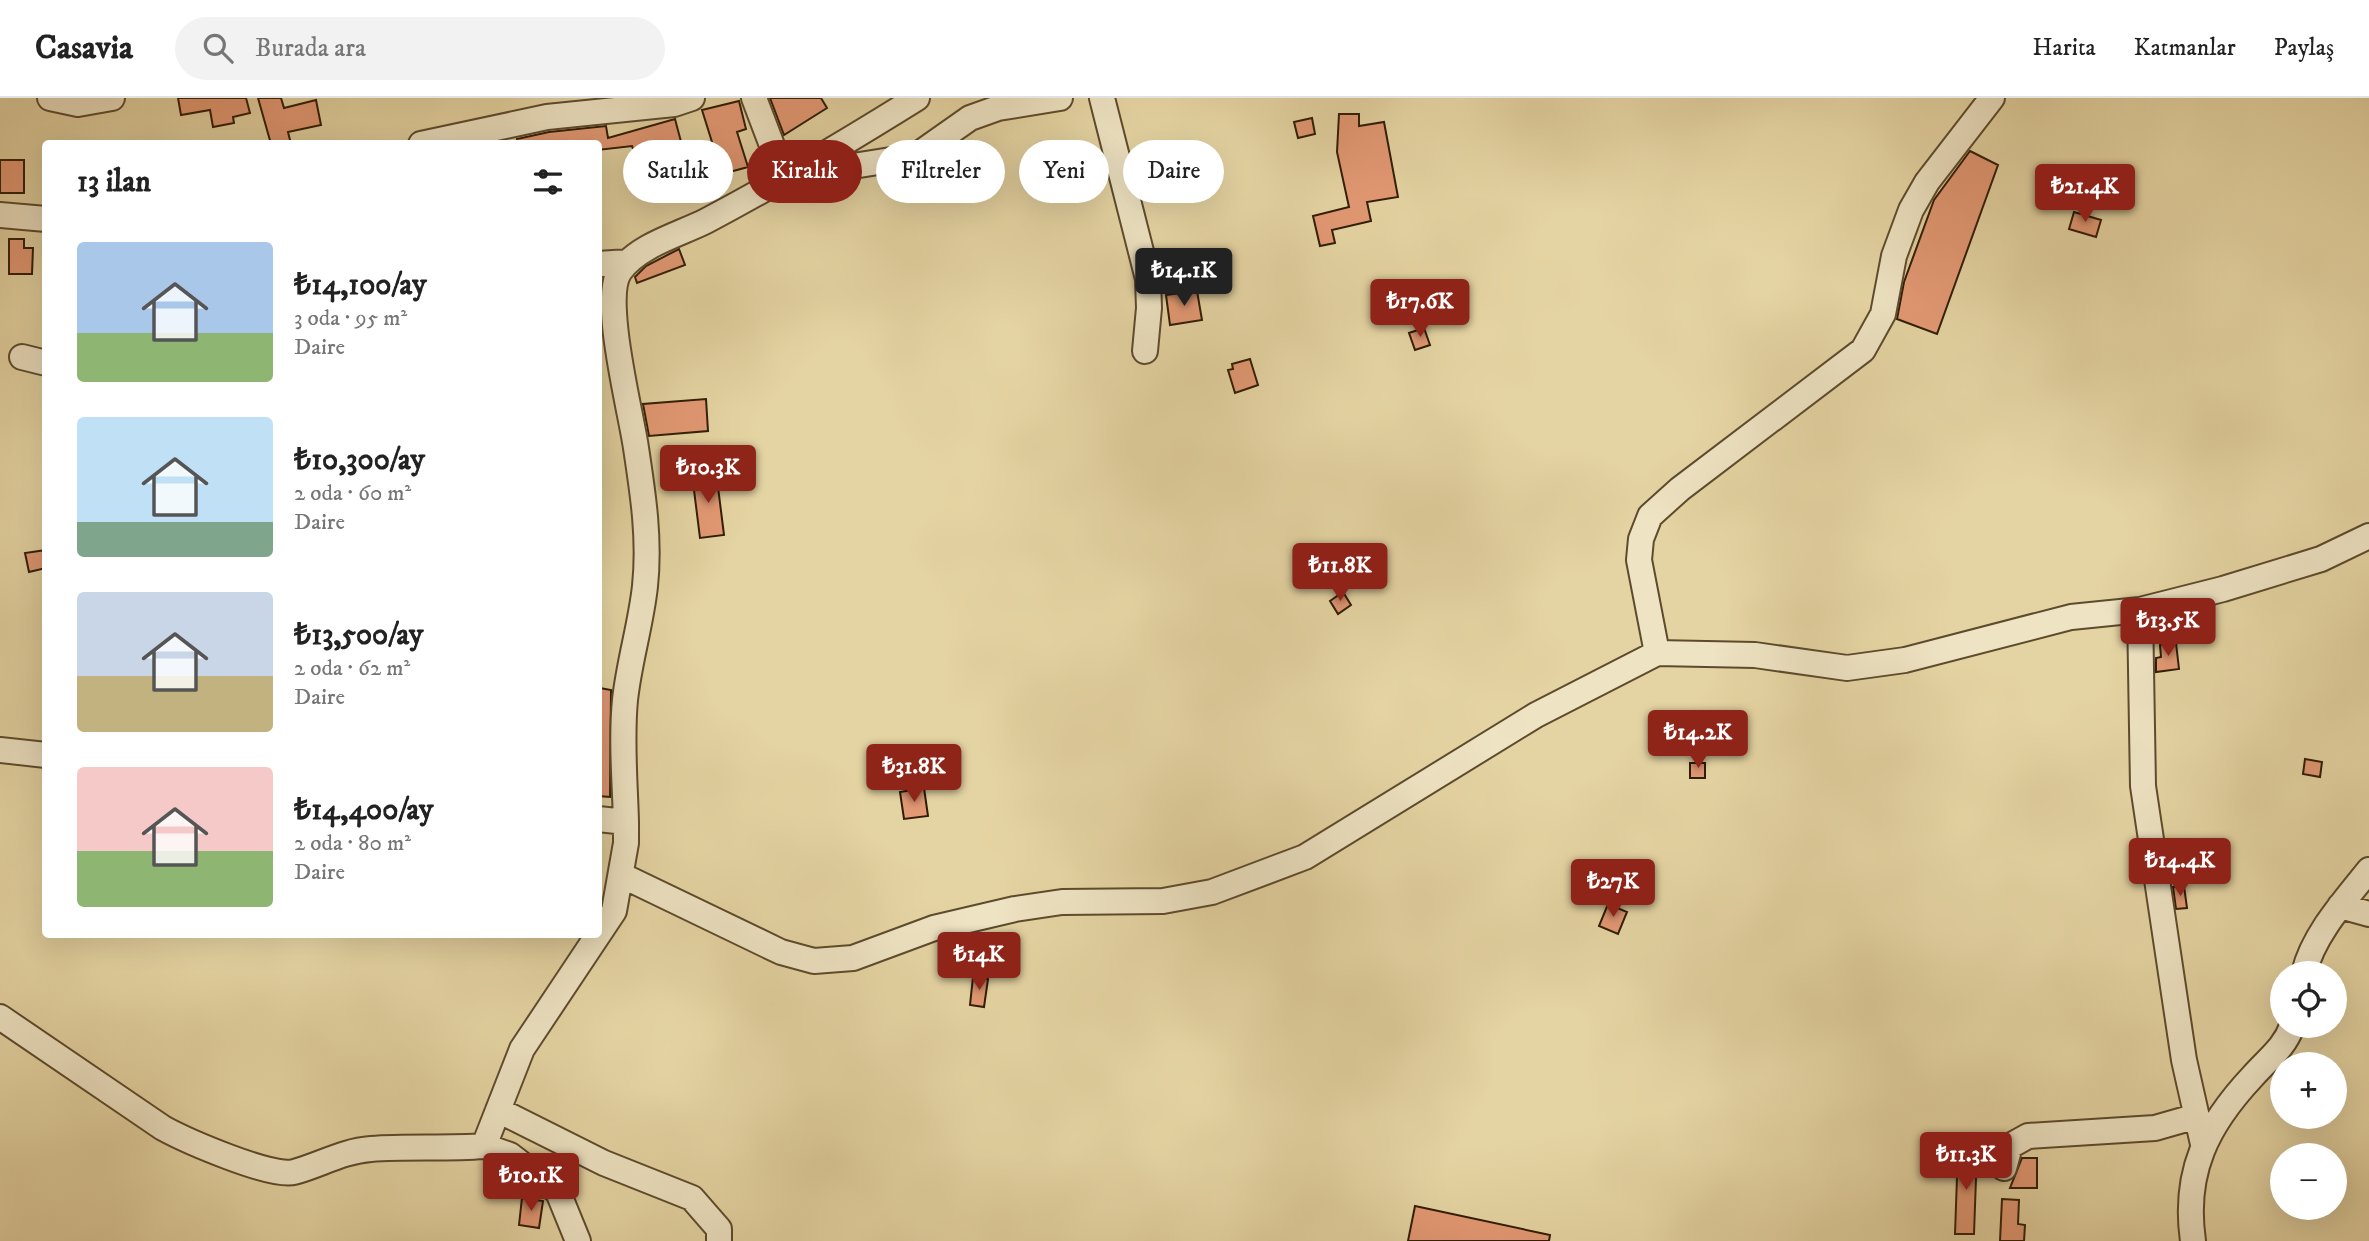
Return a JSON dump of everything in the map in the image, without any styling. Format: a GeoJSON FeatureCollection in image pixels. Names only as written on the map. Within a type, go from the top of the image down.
{"type":"FeatureCollection","features":[{"type":"Feature","properties":{"kind":"street"},"geometry":{"type":"LineString","coordinates":[[50,98],[89,104],[112,98]]}},
{"type":"Feature","properties":{"kind":"street"},"geometry":{"type":"LineString","coordinates":[[440,140],[547,117],[674,104],[692,98]]}},
{"type":"Feature","properties":{"kind":"street"},"geometry":{"type":"LineString","coordinates":[[754,98],[770,140]]}},
{"type":"Feature","properties":{"kind":"street"},"geometry":{"type":"LineString","coordinates":[[846,140],[917,98]]}},
{"type":"Feature","properties":{"kind":"street"},"geometry":{"type":"LineString","coordinates":[[862,165],[916,156],[970,118],[998,108],[1060,98]]}},
{"type":"Feature","properties":{"kind":"street"},"geometry":{"type":"LineString","coordinates":[[1102,98],[1148,279],[1149,307],[1145,351]]}},
{"type":"Feature","properties":{"kind":"street"},"geometry":{"type":"LineString","coordinates":[[1657,653],[1639,560],[1641,539],[1650,516],[1680,489],[1863,350],[1883,314],[1894,256],[1911,210],[1927,182],[1992,98]]}},
{"type":"Feature","properties":{"kind":"street"},"geometry":{"type":"LineString","coordinates":[[602,929],[614,912],[621,875],[626,822],[625,701],[645,587],[647,551],[642,491],[613,303],[618,274],[628,262],[747,197]]}},
{"type":"Feature","properties":{"kind":"street"},"geometry":{"type":"LineString","coordinates":[[0,215],[42,219]]}},
{"type":"Feature","properties":{"kind":"street"},"geometry":{"type":"LineString","coordinates":[[602,264],[628,262]]}},
{"type":"Feature","properties":{"kind":"street"},"geometry":{"type":"LineString","coordinates":[[621,875],[781,952],[814,961],[853,958],[934,929],[1015,909],[1062,902],[1163,901],[1212,891],[1305,857],[1536,715],[1657,653],[1755,655],[1847,668],[1905,660],[2071,617],[2140,610],[2223,589],[2321,559],[2369,536]]}},
{"type":"Feature","properties":{"kind":"street"},"geometry":{"type":"LineString","coordinates":[[2140,610],[2143,786],[2184,1060],[2203,1144]]}},
{"type":"Feature","properties":{"kind":"street"},"geometry":{"type":"LineString","coordinates":[[0,750],[42,755]]}},
{"type":"Feature","properties":{"kind":"street"},"geometry":{"type":"LineString","coordinates":[[602,819],[626,822]]}},
{"type":"Feature","properties":{"kind":"street"},"geometry":{"type":"LineString","coordinates":[[2309,961],[2340,906],[2369,870]]}},
{"type":"Feature","properties":{"kind":"street"},"geometry":{"type":"LineString","coordinates":[[2340,906],[2369,914]]}},
{"type":"Feature","properties":{"kind":"street"},"geometry":{"type":"LineString","coordinates":[[484,1146],[522,1049],[537,1022],[596,938]]}},
{"type":"Feature","properties":{"kind":"street"},"geometry":{"type":"LineString","coordinates":[[0,1017],[180,1138],[255,1165],[291,1173],[330,1157],[369,1149],[484,1146],[510,1155],[558,1192],[578,1241]]}},
{"type":"Feature","properties":{"kind":"street"},"geometry":{"type":"LineString","coordinates":[[2193,1241],[2192,1182],[2203,1144],[2238,1092],[2288,1038]]}},
{"type":"Feature","properties":{"kind":"street"},"geometry":{"type":"LineString","coordinates":[[498,1110],[604,1163],[692,1198],[719,1229],[719,1241]]}},
{"type":"Feature","properties":{"kind":"street"},"geometry":{"type":"LineString","coordinates":[[2004,1168],[2010,1146],[2028,1136],[2155,1128],[2197,1116]]}},
{"type":"Feature","properties":{"kind":"building"},"geometry":{"type":"Polygon","coordinates":[[[178,98],[246,98],[250,113],[233,117],[234,123],[213,127],[210,110],[181,115],[178,98]]]}},
{"type":"Feature","properties":{"kind":"building"},"geometry":{"type":"Polygon","coordinates":[[[258,98],[281,98],[284,108],[316,100],[321,125],[288,132],[290,140],[270,140],[258,98]]]}},
{"type":"Feature","properties":{"kind":"building"},"geometry":{"type":"Polygon","coordinates":[[[770,98],[821,98],[827,108],[784,135],[770,98]]]}},
{"type":"Feature","properties":{"kind":"building"},"geometry":{"type":"Polygon","coordinates":[[[739,101],[746,129],[737,132],[747,167],[733,171],[733,140],[711,140],[702,110],[739,101]]]}},
{"type":"Feature","properties":{"kind":"building"},"geometry":{"type":"Polygon","coordinates":[[[1339,114],[1359,114],[1359,126],[1384,122],[1398,197],[1367,202],[1371,221],[1332,230],[1335,243],[1320,246],[1313,216],[1349,207],[1337,152],[1339,114]]]}},
{"type":"Feature","properties":{"kind":"building"},"geometry":{"type":"Polygon","coordinates":[[[1312,118],[1315,134],[1298,138],[1294,122],[1312,118]]]}},
{"type":"Feature","properties":{"kind":"building"},"geometry":{"type":"Polygon","coordinates":[[[675,119],[681,140],[623,140],[623,147],[602,150],[602,140],[517,139],[549,132],[606,126],[608,138],[675,119]]]}},
{"type":"Feature","properties":{"kind":"building"},"geometry":{"type":"Polygon","coordinates":[[[1970,151],[1998,165],[1937,334],[1897,319],[1904,282],[1934,200],[1970,151]]]}},
{"type":"Feature","properties":{"kind":"building"},"geometry":{"type":"Polygon","coordinates":[[[0,160],[24,160],[24,193],[0,193],[0,160]]]}},
{"type":"Feature","properties":{"kind":"building"},"geometry":{"type":"Polygon","coordinates":[[[2074,212],[2101,220],[2096,237],[2069,229],[2074,212]]]}},
{"type":"Feature","properties":{"kind":"building"},"geometry":{"type":"Polygon","coordinates":[[[9,239],[24,239],[24,248],[33,248],[32,274],[9,274],[9,239]]]}},
{"type":"Feature","properties":{"kind":"building"},"geometry":{"type":"Polygon","coordinates":[[[679,249],[685,265],[637,283],[635,277],[646,266],[679,249]]]}},
{"type":"Feature","properties":{"kind":"building"},"geometry":{"type":"Polygon","coordinates":[[[1197,291],[1202,320],[1170,325],[1166,295],[1197,291]]]}},
{"type":"Feature","properties":{"kind":"building"},"geometry":{"type":"Polygon","coordinates":[[[1424,328],[1430,345],[1415,350],[1409,333],[1424,328]]]}},
{"type":"Feature","properties":{"kind":"building"},"geometry":{"type":"Polygon","coordinates":[[[1250,359],[1258,385],[1235,393],[1228,370],[1233,369],[1232,364],[1250,359]]]}},
{"type":"Feature","properties":{"kind":"building"},"geometry":{"type":"Polygon","coordinates":[[[706,399],[708,431],[649,436],[643,404],[706,399]]]}},
{"type":"Feature","properties":{"kind":"building"},"geometry":{"type":"Polygon","coordinates":[[[716,471],[724,535],[700,538],[692,474],[716,471]]]}},
{"type":"Feature","properties":{"kind":"building"},"geometry":{"type":"Polygon","coordinates":[[[42,551],[42,569],[29,572],[25,553],[42,551]]]}},
{"type":"Feature","properties":{"kind":"building"},"geometry":{"type":"Polygon","coordinates":[[[1343,592],[1351,605],[1338,614],[1330,601],[1343,592]]]}},
{"type":"Feature","properties":{"kind":"building"},"geometry":{"type":"Polygon","coordinates":[[[2176,643],[2179,669],[2156,672],[2156,658],[2161,657],[2160,645],[2176,643]]]}},
{"type":"Feature","properties":{"kind":"building"},"geometry":{"type":"Polygon","coordinates":[[[602,688],[611,690],[610,797],[602,796],[602,688]]]}},
{"type":"Feature","properties":{"kind":"building"},"geometry":{"type":"Polygon","coordinates":[[[2305,759],[2322,762],[2320,777],[2303,774],[2305,759]]]}},
{"type":"Feature","properties":{"kind":"building"},"geometry":{"type":"Polygon","coordinates":[[[1690,763],[1705,763],[1705,778],[1690,778],[1690,763]]]}},
{"type":"Feature","properties":{"kind":"building"},"geometry":{"type":"Polygon","coordinates":[[[924,788],[928,816],[904,819],[900,792],[924,788]]]}},
{"type":"Feature","properties":{"kind":"building"},"geometry":{"type":"Polygon","coordinates":[[[2184,886],[2187,908],[2176,909],[2173,887],[2184,886]]]}},
{"type":"Feature","properties":{"kind":"building"},"geometry":{"type":"Polygon","coordinates":[[[1608,904],[1627,912],[1618,934],[1599,926],[1608,904]]]}},
{"type":"Feature","properties":{"kind":"building"},"geometry":{"type":"Polygon","coordinates":[[[973,977],[988,979],[984,1007],[970,1005],[973,977]]]}},
{"type":"Feature","properties":{"kind":"building"},"geometry":{"type":"Polygon","coordinates":[[[1958,1149],[1977,1150],[1974,1234],[1955,1234],[1958,1149]]]}},
{"type":"Feature","properties":{"kind":"building"},"geometry":{"type":"Polygon","coordinates":[[[2022,1158],[2037,1158],[2037,1188],[2010,1188],[2022,1158]]]}},
{"type":"Feature","properties":{"kind":"building"},"geometry":{"type":"Polygon","coordinates":[[[522,1198],[543,1201],[539,1228],[519,1225],[522,1198]]]}},
{"type":"Feature","properties":{"kind":"building"},"geometry":{"type":"Polygon","coordinates":[[[2002,1199],[2019,1200],[2018,1224],[2025,1225],[2024,1241],[2000,1241],[2002,1199]]]}},
{"type":"Feature","properties":{"kind":"building"},"geometry":{"type":"Polygon","coordinates":[[[1415,1206],[1550,1235],[1549,1241],[1408,1241],[1415,1206]]]}}]}
